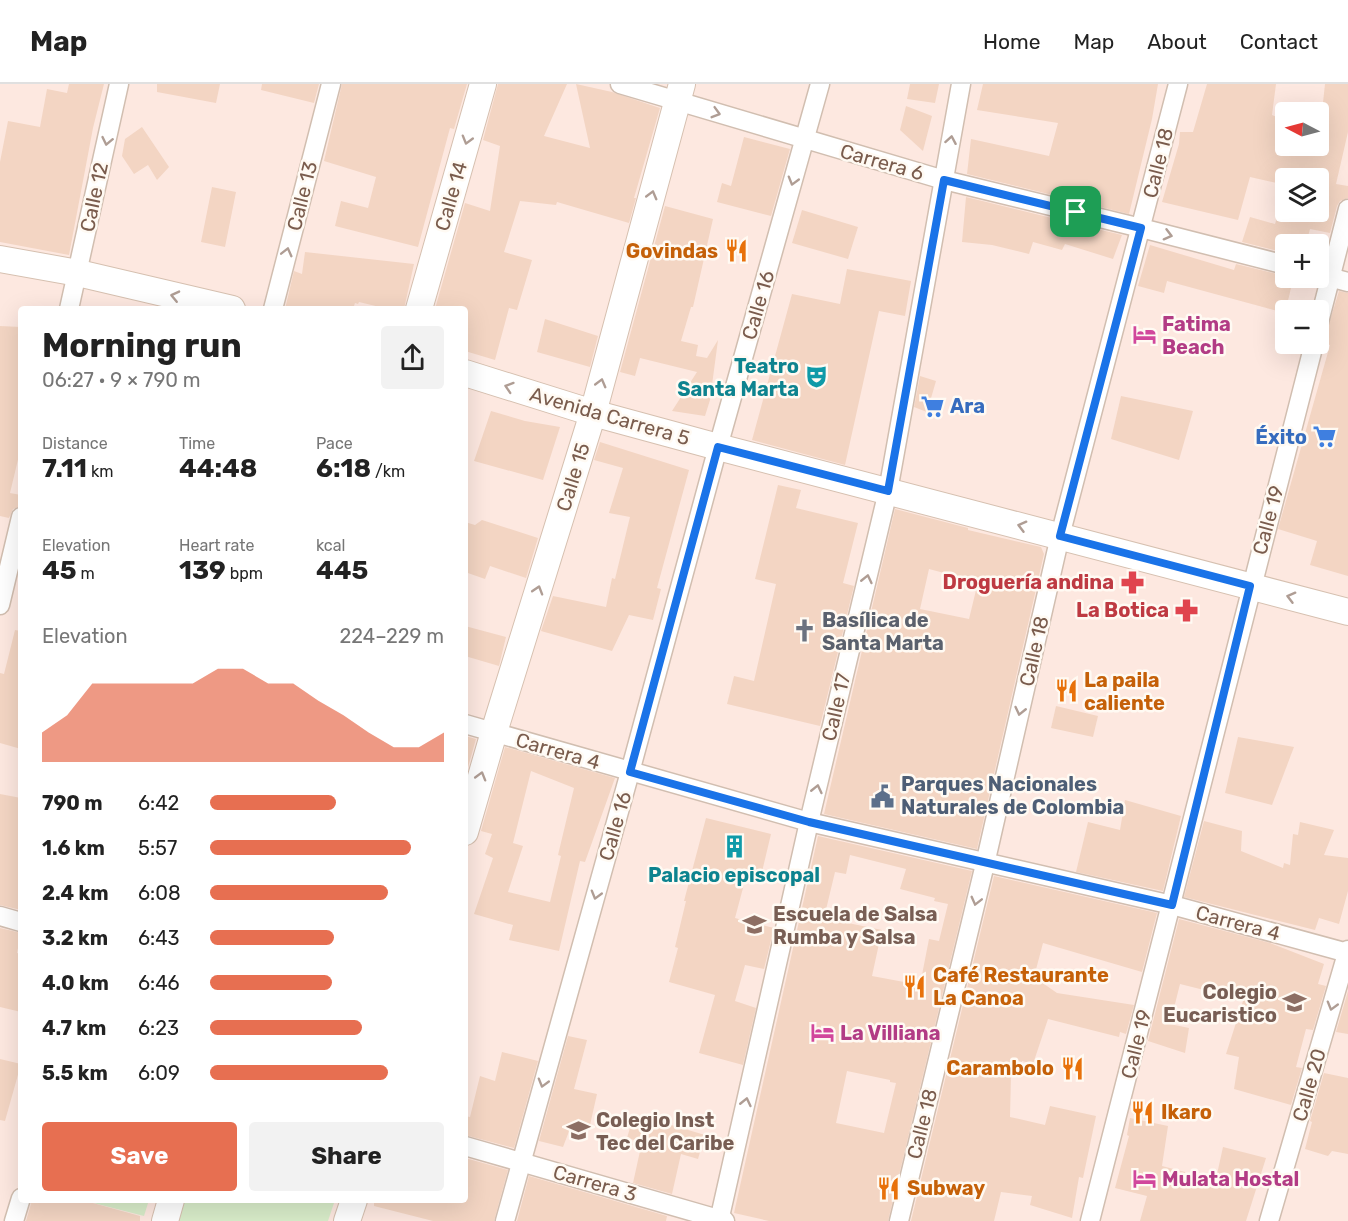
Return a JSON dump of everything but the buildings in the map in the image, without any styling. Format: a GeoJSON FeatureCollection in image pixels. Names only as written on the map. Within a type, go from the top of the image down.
{"type":"FeatureCollection","features":[{"type":"Feature","properties":{"kind":"street","name":"Calle 12"},"geometry":{"type":"LineString","coordinates":[[70,306],[119,84]]}},
{"type":"Feature","properties":{"kind":"street","name":"Calle 13"},"geometry":{"type":"LineString","coordinates":[[274,306],[331,84]]}},
{"type":"Feature","properties":{"kind":"street","name":"Calle 14"},"geometry":{"type":"LineString","coordinates":[[420,306],[483,84]]}},
{"type":"Feature","properties":{"kind":"street","name":"Carrera 6"},"geometry":{"type":"LineString","coordinates":[[620,84],[680,93],[804,139],[944,180],[1275,263]]}},
{"type":"Feature","properties":{"kind":"street","name":"Calle 16"},"geometry":{"type":"LineString","coordinates":[[505,1221],[820,84]]}},
{"type":"Feature","properties":{"kind":"street","name":"Calle 17"},"geometry":{"type":"LineString","coordinates":[[721,1221],[809,822],[888,491],[962,84]]}},
{"type":"Feature","properties":{"kind":"street","name":"Calle 18"},"geometry":{"type":"LineString","coordinates":[[899,1221],[985,864],[1060,536],[1178,84]]}},
{"type":"Feature","properties":{"kind":"street","name":"Calle 15"},"geometry":{"type":"LineString","coordinates":[[468,822],[593,413],[680,93]]}},
{"type":"Feature","properties":{"kind":"street"},"geometry":{"type":"LineString","coordinates":[[1326,300],[1348,209]]}},
{"type":"Feature","properties":{"kind":"street"},"geometry":{"type":"LineString","coordinates":[[0,259],[78,273],[219,306]]}},
{"type":"Feature","properties":{"kind":"street","name":"Calle 19"},"geometry":{"type":"LineString","coordinates":[[1090,1221],[1172,905],[1250,586],[1311,354]]}},
{"type":"Feature","properties":{"kind":"street","name":"Avenida Carrera 5"},"geometry":{"type":"LineString","coordinates":[[468,374],[593,413],[718,447],[1348,612]]}},
{"type":"Feature","properties":{"kind":"street"},"geometry":{"type":"LineString","coordinates":[[6,596],[18,533]]}},
{"type":"Feature","properties":{"kind":"street","name":"Carrera 4"},"geometry":{"type":"LineString","coordinates":[[468,725],[809,822],[1172,905],[1348,952]]}},
{"type":"Feature","properties":{"kind":"street"},"geometry":{"type":"LineString","coordinates":[[0,916],[18,921]]}},
{"type":"Feature","properties":{"kind":"street","name":"Calle 20"},"geometry":{"type":"LineString","coordinates":[[1269,1221],[1348,952]]}},
{"type":"Feature","properties":{"kind":"street","name":"Carrera 3"},"geometry":{"type":"LineString","coordinates":[[468,1147],[721,1221]]}},
{"type":"Feature","properties":{"kind":"street"},"geometry":{"type":"LineString","coordinates":[[14,1221],[19,1203]]}},
{"type":"Feature","properties":{"kind":"street"},"geometry":{"type":"LineString","coordinates":[[165,1221],[170,1203]]}},
{"type":"Feature","properties":{"kind":"street"},"geometry":{"type":"LineString","coordinates":[[347,1221],[353,1203]]}},
{"type":"Feature","properties":{"kind":"shaded area"},"geometry":{"type":"Polygon","coordinates":[[[0,84],[1348,84],[1348,1221],[0,1221],[0,84]]]}},
{"type":"Feature","properties":{"kind":"green space"},"geometry":{"type":"Polygon","coordinates":[[[94,1203],[148,1203],[144,1216],[94,1203]]]}},
{"type":"Feature","properties":{"kind":"green space"},"geometry":{"type":"Polygon","coordinates":[[[177,1203],[334,1203],[328,1221],[171,1221],[177,1203]]]}},
{"type":"Feature","properties":{"kind":"place","name":"Govindas"},"geometry":{"type":"Point","coordinates":[736,251]}},
{"type":"Feature","properties":{"kind":"place","name":"Fatima Beach"},"geometry":{"type":"Point","coordinates":[1144,335]}},
{"type":"Feature","properties":{"kind":"place","name":"Teatro Santa Marta"},"geometry":{"type":"Point","coordinates":[817,377]}},
{"type":"Feature","properties":{"kind":"place","name":"Ara"},"geometry":{"type":"Point","coordinates":[932,406]}},
{"type":"Feature","properties":{"kind":"place","name":"Éxito"},"geometry":{"type":"Point","coordinates":[1325,437]}},
{"type":"Feature","properties":{"kind":"place","name":"Droguería andina"},"geometry":{"type":"Point","coordinates":[1132,582]}},
{"type":"Feature","properties":{"kind":"place","name":"La Botica"},"geometry":{"type":"Point","coordinates":[1187,610]}},
{"type":"Feature","properties":{"kind":"place","name":"Basílica de Santa Marta"},"geometry":{"type":"Point","coordinates":[804,631]}},
{"type":"Feature","properties":{"kind":"place","name":"La paila caliente"},"geometry":{"type":"Point","coordinates":[1066,691]}},
{"type":"Feature","properties":{"kind":"place","name":"Parques Nacionales Naturales de Colombia"},"geometry":{"type":"Point","coordinates":[883,796]}},
{"type":"Feature","properties":{"kind":"place","name":"Palacio episcopal"},"geometry":{"type":"Point","coordinates":[734,847]}},
{"type":"Feature","properties":{"kind":"place","name":"Escuela de Salsa Rumba y Salsa"},"geometry":{"type":"Point","coordinates":[755,925]}},
{"type":"Feature","properties":{"kind":"place","name":"Café Restaurante La Canoa"},"geometry":{"type":"Point","coordinates":[915,986]}},
{"type":"Feature","properties":{"kind":"place","name":"Colegio Eucaristico"},"geometry":{"type":"Point","coordinates":[1295,1003]}},
{"type":"Feature","properties":{"kind":"place","name":"La Villiana"},"geometry":{"type":"Point","coordinates":[822,1033]}},
{"type":"Feature","properties":{"kind":"place","name":"Carambolo"},"geometry":{"type":"Point","coordinates":[1072,1068]}},
{"type":"Feature","properties":{"kind":"place","name":"Ikaro"},"geometry":{"type":"Point","coordinates":[1143,1112]}},
{"type":"Feature","properties":{"kind":"place","name":"Colegio Inst Tec del Caribe"},"geometry":{"type":"Point","coordinates":[578,1131]}},
{"type":"Feature","properties":{"kind":"place","name":"Mulata Hostal"},"geometry":{"type":"Point","coordinates":[1144,1179]}},
{"type":"Feature","properties":{"kind":"place","name":"Subway"},"geometry":{"type":"Point","coordinates":[889,1188]}},
{"type":"Feature","properties":{"kind":"route"},"geometry":{"type":"LineString","coordinates":[[944,180],[1076,212],[1141,228],[1060,536],[1250,586],[1172,905],[809,822],[630,772],[718,447],[888,491],[944,180]]}}]}
